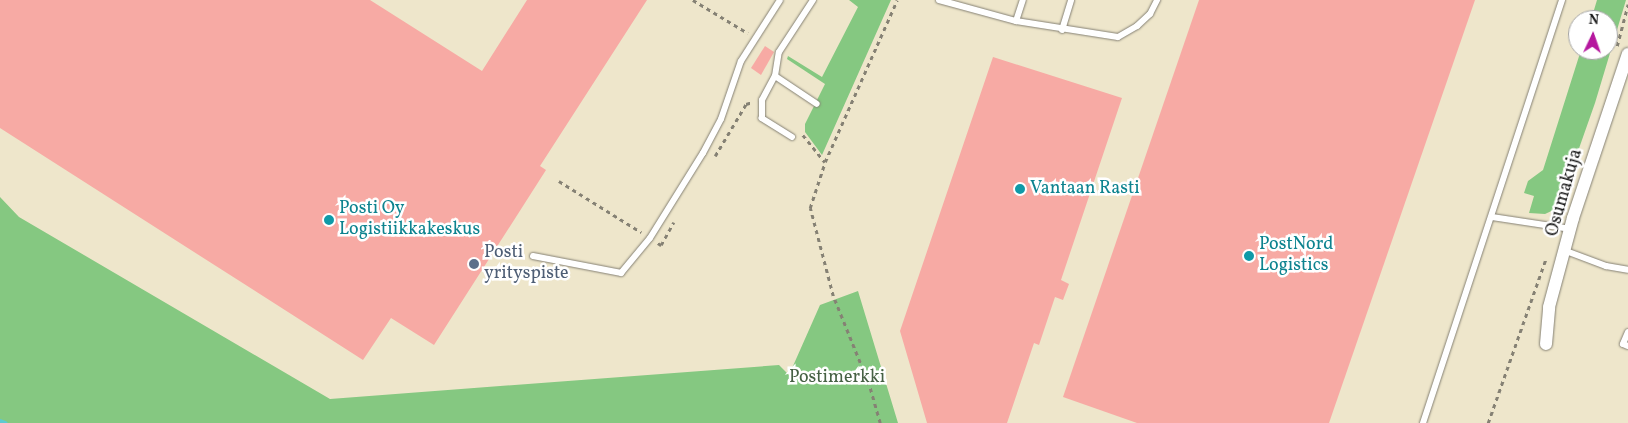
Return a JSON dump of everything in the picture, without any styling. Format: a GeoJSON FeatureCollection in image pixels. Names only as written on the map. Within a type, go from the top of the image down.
{"type":"FeatureCollection","features":[{"type":"Feature","properties":{"kind":"street","name":"Osumakuja"},"geometry":{"type":"LineString","coordinates":[[1546,344],[1549,307],[1571,229],[1628,54]]}},
{"type":"Feature","properties":{"kind":"lane"},"geometry":{"type":"LineString","coordinates":[[533,256],[621,273],[650,238],[703,153],[721,119],[741,61],[780,0]]}},
{"type":"Feature","properties":{"kind":"lane"},"geometry":{"type":"LineString","coordinates":[[792,137],[762,118],[762,100],[775,76],[779,52],[813,0]]}},
{"type":"Feature","properties":{"kind":"lane"},"geometry":{"type":"LineString","coordinates":[[939,0],[1016,21],[1062,30],[1118,37],[1137,26],[1150,14],[1157,0]]}},
{"type":"Feature","properties":{"kind":"lane"},"geometry":{"type":"LineString","coordinates":[[1016,21],[1023,0]]}},
{"type":"Feature","properties":{"kind":"lane"},"geometry":{"type":"LineString","coordinates":[[1062,30],[1071,0]]}},
{"type":"Feature","properties":{"kind":"lane"},"geometry":{"type":"LineString","coordinates":[[1423,423],[1562,0]]}},
{"type":"Feature","properties":{"kind":"lane"},"geometry":{"type":"LineString","coordinates":[[775,76],[817,104]]}},
{"type":"Feature","properties":{"kind":"lane"},"geometry":{"type":"LineString","coordinates":[[1492,217],[1571,229]]}},
{"type":"Feature","properties":{"kind":"lane"},"geometry":{"type":"LineString","coordinates":[[1566,251],[1606,266],[1628,270]]}},
{"type":"Feature","properties":{"kind":"lane"},"geometry":{"type":"LineString","coordinates":[[1628,332],[1623,344],[1628,346]]}},
{"type":"Feature","properties":{"kind":"path"},"geometry":{"type":"LineString","coordinates":[[693,0],[746,32]]}},
{"type":"Feature","properties":{"kind":"path"},"geometry":{"type":"LineString","coordinates":[[880,423],[869,385],[833,296],[810,208],[825,162],[897,0]]}},
{"type":"Feature","properties":{"kind":"path"},"geometry":{"type":"LineString","coordinates":[[792,137],[803,135],[825,162]]}},
{"type":"Feature","properties":{"kind":"path"},"geometry":{"type":"LineString","coordinates":[[1488,423],[1548,254]]}},
{"type":"Feature","properties":{"kind":"green space"},"geometry":{"type":"Polygon","coordinates":[[[849,0],[891,0],[822,155],[805,132],[805,124],[825,84],[787,59],[788,56],[822,77],[858,7],[849,0]]]}},
{"type":"Feature","properties":{"kind":"green space"},"geometry":{"type":"Polygon","coordinates":[[[1597,0],[1626,0],[1618,27],[1618,10],[1594,10],[1597,0]]]}},
{"type":"Feature","properties":{"kind":"green space"},"geometry":{"type":"Polygon","coordinates":[[[1578,60],[1608,60],[1558,208],[1545,214],[1529,213],[1534,196],[1524,193],[1528,181],[1543,170],[1578,60]]]}},
{"type":"Feature","properties":{"kind":"green space","name":"Postimerkki"},"geometry":{"type":"Polygon","coordinates":[[[0,197],[19,217],[330,399],[779,365],[789,375],[820,305],[858,291],[898,423],[0,423],[0,197]]]}},
{"type":"Feature","properties":{"kind":"building","name":"Posti Oy Logistiikkakeskus"},"geometry":{"type":"Polygon","coordinates":[[[0,0],[370,0],[482,71],[527,0],[647,0],[540,166],[546,170],[434,345],[391,318],[363,360],[0,128],[0,0]]]}},
{"type":"Feature","properties":{"kind":"building","name":"PostNord Logistics"},"geometry":{"type":"Polygon","coordinates":[[[1199,0],[1475,0],[1329,423],[1137,423],[1063,397],[1199,0]]]}},
{"type":"Feature","properties":{"kind":"building"},"geometry":{"type":"Polygon","coordinates":[[[765,46],[774,52],[761,75],[751,68],[765,46]]]}},
{"type":"Feature","properties":{"kind":"building","name":"Vantaan Rasti"},"geometry":{"type":"Polygon","coordinates":[[[993,57],[1122,98],[1061,280],[1069,284],[1063,300],[1055,297],[1039,345],[1034,343],[1007,423],[927,423],[900,331],[993,57]]]}},
{"type":"Feature","properties":{"kind":"waterway"},"geometry":{"type":"LineString","coordinates":[[0,421],[5,423]]}},
{"type":"Feature","properties":{"kind":"place","name":"Vantaan Rasti"},"geometry":{"type":"Point","coordinates":[1020,189]}},
{"type":"Feature","properties":{"kind":"place","name":"Posti Oy Logistiikkakeskus"},"geometry":{"type":"Point","coordinates":[329,220]}},
{"type":"Feature","properties":{"kind":"place","name":"PostNord Logistics"},"geometry":{"type":"Point","coordinates":[1249,256]}},
{"type":"Feature","properties":{"kind":"place","name":"Posti yrityspiste"},"geometry":{"type":"Point","coordinates":[474,264]}}]}
